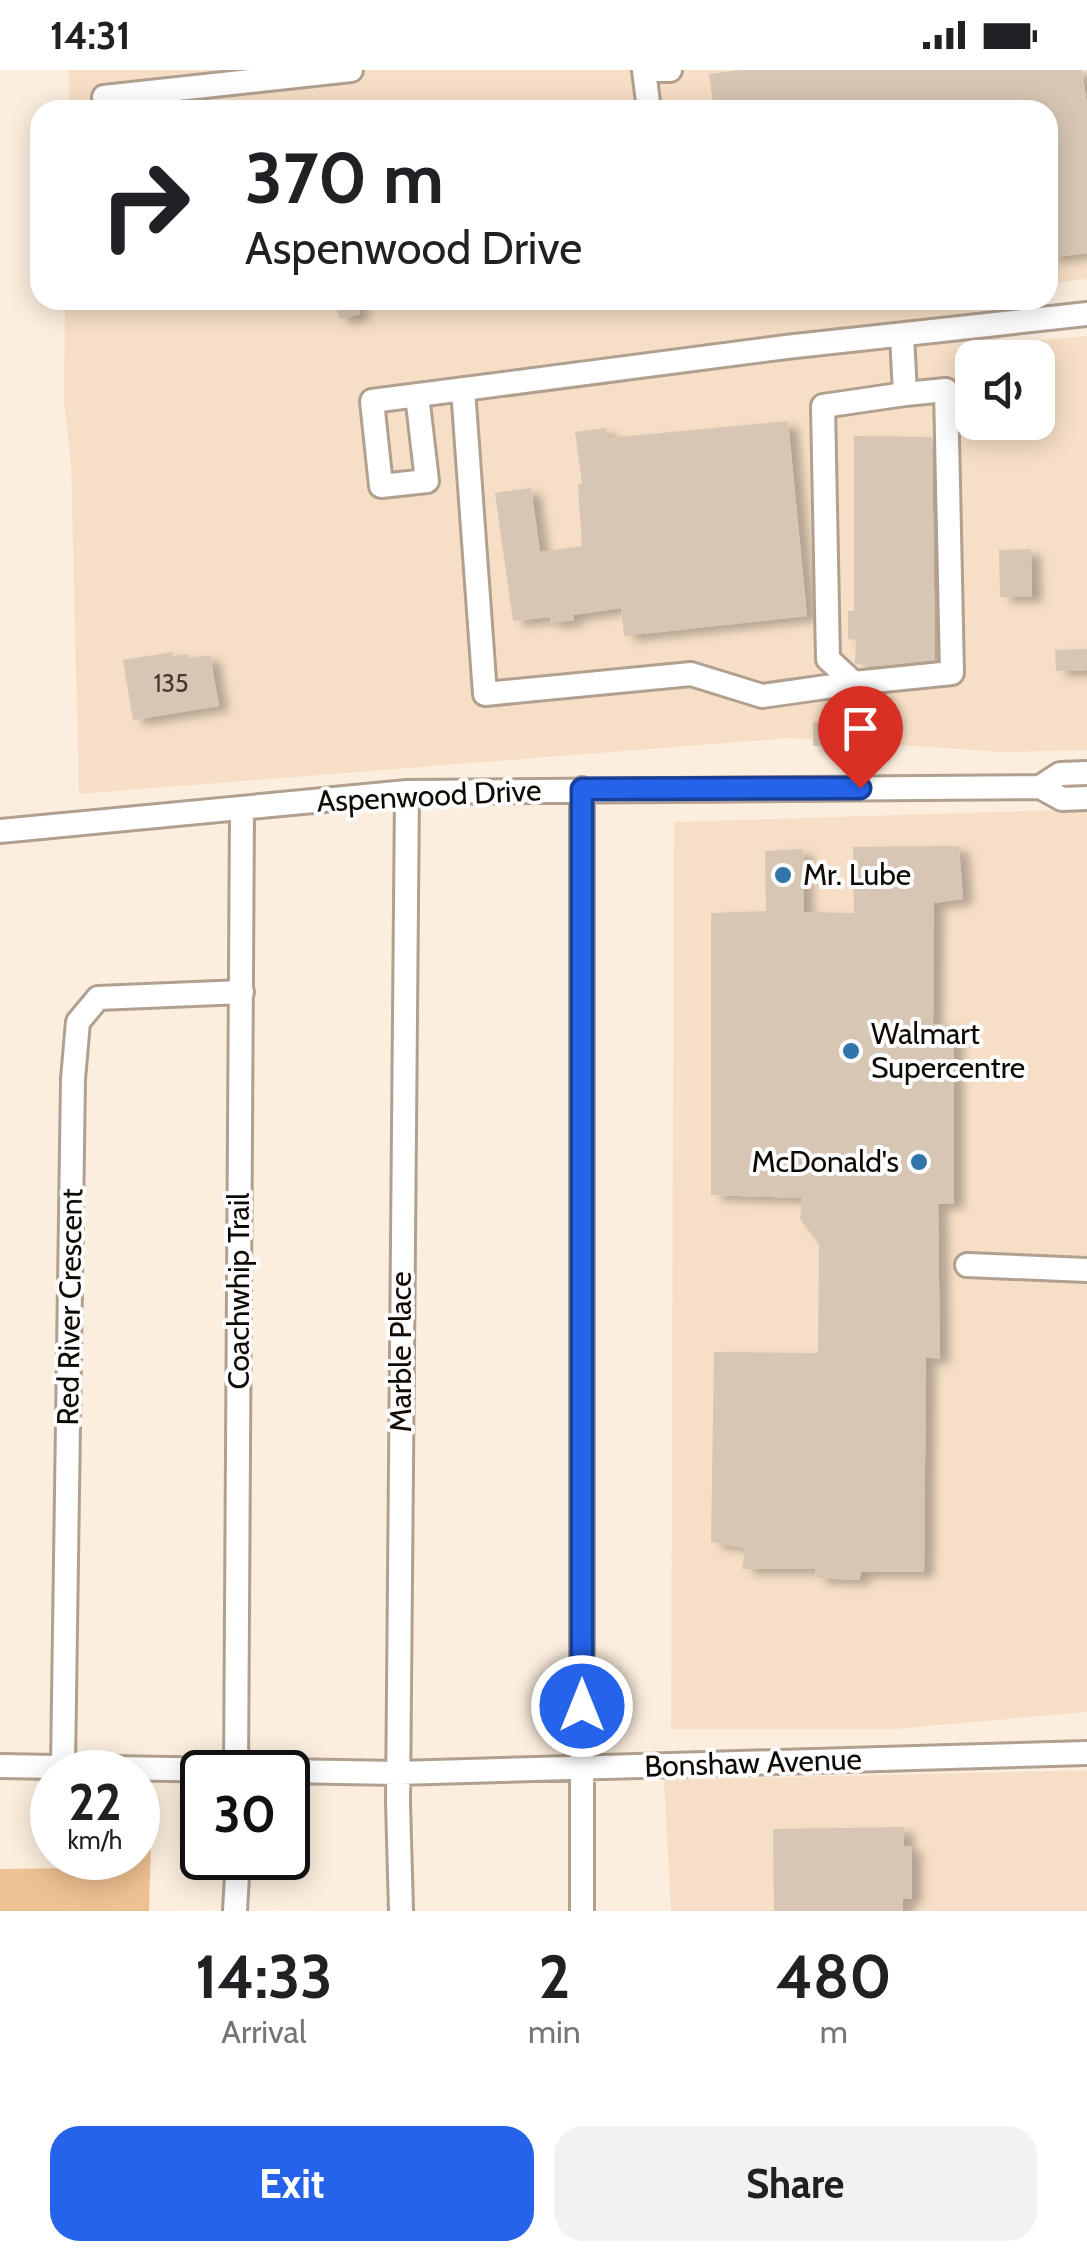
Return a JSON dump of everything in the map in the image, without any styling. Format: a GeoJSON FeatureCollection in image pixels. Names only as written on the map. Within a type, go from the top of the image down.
{"type":"FeatureCollection","features":[{"type":"Feature","properties":{"kind":"street"},"geometry":{"type":"LineString","coordinates":[[104,97],[210,98],[352,70]]}},
{"type":"Feature","properties":{"kind":"street"},"geometry":{"type":"LineString","coordinates":[[648,100],[644,70],[670,70]]}},
{"type":"Feature","properties":{"kind":"street"},"geometry":{"type":"LineString","coordinates":[[417,396],[1087,314]]}},
{"type":"Feature","properties":{"kind":"street"},"geometry":{"type":"LineString","coordinates":[[902,335],[905,394]]}},
{"type":"Feature","properties":{"kind":"street"},"geometry":{"type":"LineString","coordinates":[[462,390],[485,694],[692,674],[762,696],[952,673],[946,390],[823,406],[828,659],[854,683]]}},
{"type":"Feature","properties":{"kind":"street","name":"Aspenwood Drive"},"geometry":{"type":"LineString","coordinates":[[1040,788],[1060,774],[1087,773]]}},
{"type":"Feature","properties":{"kind":"street","name":"Aspenwood Drive"},"geometry":{"type":"LineString","coordinates":[[0,831],[407,792],[1040,788],[1062,800],[1087,798]]}},
{"type":"Feature","properties":{"kind":"street"},"geometry":{"type":"LineString","coordinates":[[582,789],[582,1911]]}},
{"type":"Feature","properties":{"kind":"street","name":"Marble Place"},"geometry":{"type":"LineString","coordinates":[[401,1911],[398,1773],[407,792]]}},
{"type":"Feature","properties":{"kind":"street","name":"Coachwhip Trail"},"geometry":{"type":"LineString","coordinates":[[236,1750],[242,810]]}},
{"type":"Feature","properties":{"kind":"street","name":"Red River Crescent"},"geometry":{"type":"LineString","coordinates":[[63,1750],[73,1079],[78,1022],[98,998],[242,992]]}},
{"type":"Feature","properties":{"kind":"street"},"geometry":{"type":"LineString","coordinates":[[966,1266],[1087,1270]]}},
{"type":"Feature","properties":{"kind":"street","name":"Bonshaw Avenue"},"geometry":{"type":"LineString","coordinates":[[310,1772],[398,1773],[1087,1753]]}},
{"type":"Feature","properties":{"kind":"street","name":"Bonshaw Avenue"},"geometry":{"type":"LineString","coordinates":[[0,1766],[30,1767]]}},
{"type":"Feature","properties":{"kind":"street"},"geometry":{"type":"LineString","coordinates":[[236,1911],[237,1880]]}},
{"type":"Feature","properties":{"kind":"shaded area"},"geometry":{"type":"Polygon","coordinates":[[[69,70],[1087,70],[1087,279],[1058,283],[1058,100],[69,100],[69,70]]]}},
{"type":"Feature","properties":{"kind":"shaded area"},"geometry":{"type":"Polygon","coordinates":[[[65,310],[994,310],[1000,340],[955,340],[955,440],[1055,440],[1055,340],[1044,340],[1087,336],[1087,750],[1003,752],[789,738],[79,794],[71,462],[64,402],[65,310]]]}},
{"type":"Feature","properties":{"kind":"shaded area"},"geometry":{"type":"Polygon","coordinates":[[[1087,809],[1087,1712],[896,1729],[671,1729],[674,822],[1087,809]]]}},
{"type":"Feature","properties":{"kind":"shaded area"},"geometry":{"type":"Polygon","coordinates":[[[1087,1770],[1087,1911],[671,1911],[664,1780],[1087,1770]]]}},
{"type":"Feature","properties":{"kind":"shaded area"},"geometry":{"type":"Polygon","coordinates":[[[0,1869],[30,1869],[30,1880],[150,1880],[149,1911],[0,1911],[0,1869]]]}},
{"type":"Feature","properties":{"kind":"building"},"geometry":{"type":"Polygon","coordinates":[[[741,70],[1082,70],[1087,105],[1087,253],[1058,257],[1058,100],[713,100],[709,74],[741,70]]]}},
{"type":"Feature","properties":{"kind":"building"},"geometry":{"type":"Polygon","coordinates":[[[337,310],[359,310],[360,314],[340,319],[337,310]]]}},
{"type":"Feature","properties":{"kind":"building"},"geometry":{"type":"Polygon","coordinates":[[[788,421],[807,616],[624,636],[621,608],[573,615],[574,620],[550,623],[550,617],[513,621],[495,493],[531,488],[540,552],[582,546],[578,485],[582,484],[575,432],[606,428],[607,438],[788,421]]]}},
{"type":"Feature","properties":{"kind":"building"},"geometry":{"type":"Polygon","coordinates":[[[854,436],[932,437],[935,660],[877,666],[855,664],[856,640],[848,639],[848,611],[854,611],[854,436]]]}},
{"type":"Feature","properties":{"kind":"building"},"geometry":{"type":"Polygon","coordinates":[[[1031,549],[1032,597],[1000,597],[999,550],[1031,549]]]}},
{"type":"Feature","properties":{"kind":"building"},"geometry":{"type":"Polygon","coordinates":[[[1087,649],[1087,670],[1056,671],[1055,650],[1087,649]]]}},
{"type":"Feature","properties":{"kind":"building"},"geometry":{"type":"Polygon","coordinates":[[[173,652],[172,657],[210,655],[219,706],[133,720],[123,660],[173,652]]]}},
{"type":"Feature","properties":{"kind":"building"},"geometry":{"type":"Polygon","coordinates":[[[813,722],[836,722],[836,746],[813,746],[813,722]]]}},
{"type":"Feature","properties":{"kind":"building"},"geometry":{"type":"Polygon","coordinates":[[[959,846],[963,899],[934,903],[933,1024],[954,1025],[954,1203],[938,1204],[940,1359],[926,1357],[924,1572],[861,1572],[859,1580],[816,1578],[815,1569],[742,1569],[745,1548],[711,1542],[714,1352],[818,1353],[819,1244],[800,1219],[802,1198],[711,1195],[711,913],[766,911],[765,851],[803,849],[804,912],[854,913],[853,847],[959,846]]]}},
{"type":"Feature","properties":{"kind":"building"},"geometry":{"type":"Polygon","coordinates":[[[904,1827],[904,1846],[912,1846],[912,1899],[903,1899],[903,1911],[774,1911],[773,1829],[904,1827]]]}},
{"type":"Feature","properties":{"kind":"place","name":"Mr. Lube"},"geometry":{"type":"Point","coordinates":[783,875]}},
{"type":"Feature","properties":{"kind":"place","name":"Walmart Supercentre"},"geometry":{"type":"Point","coordinates":[851,1051]}},
{"type":"Feature","properties":{"kind":"place","name":"McDonald's"},"geometry":{"type":"Point","coordinates":[919,1162]}},
{"type":"Feature","properties":{"kind":"route"},"geometry":{"type":"LineString","coordinates":[[582,1706],[582,789],[860,788]]}}]}
